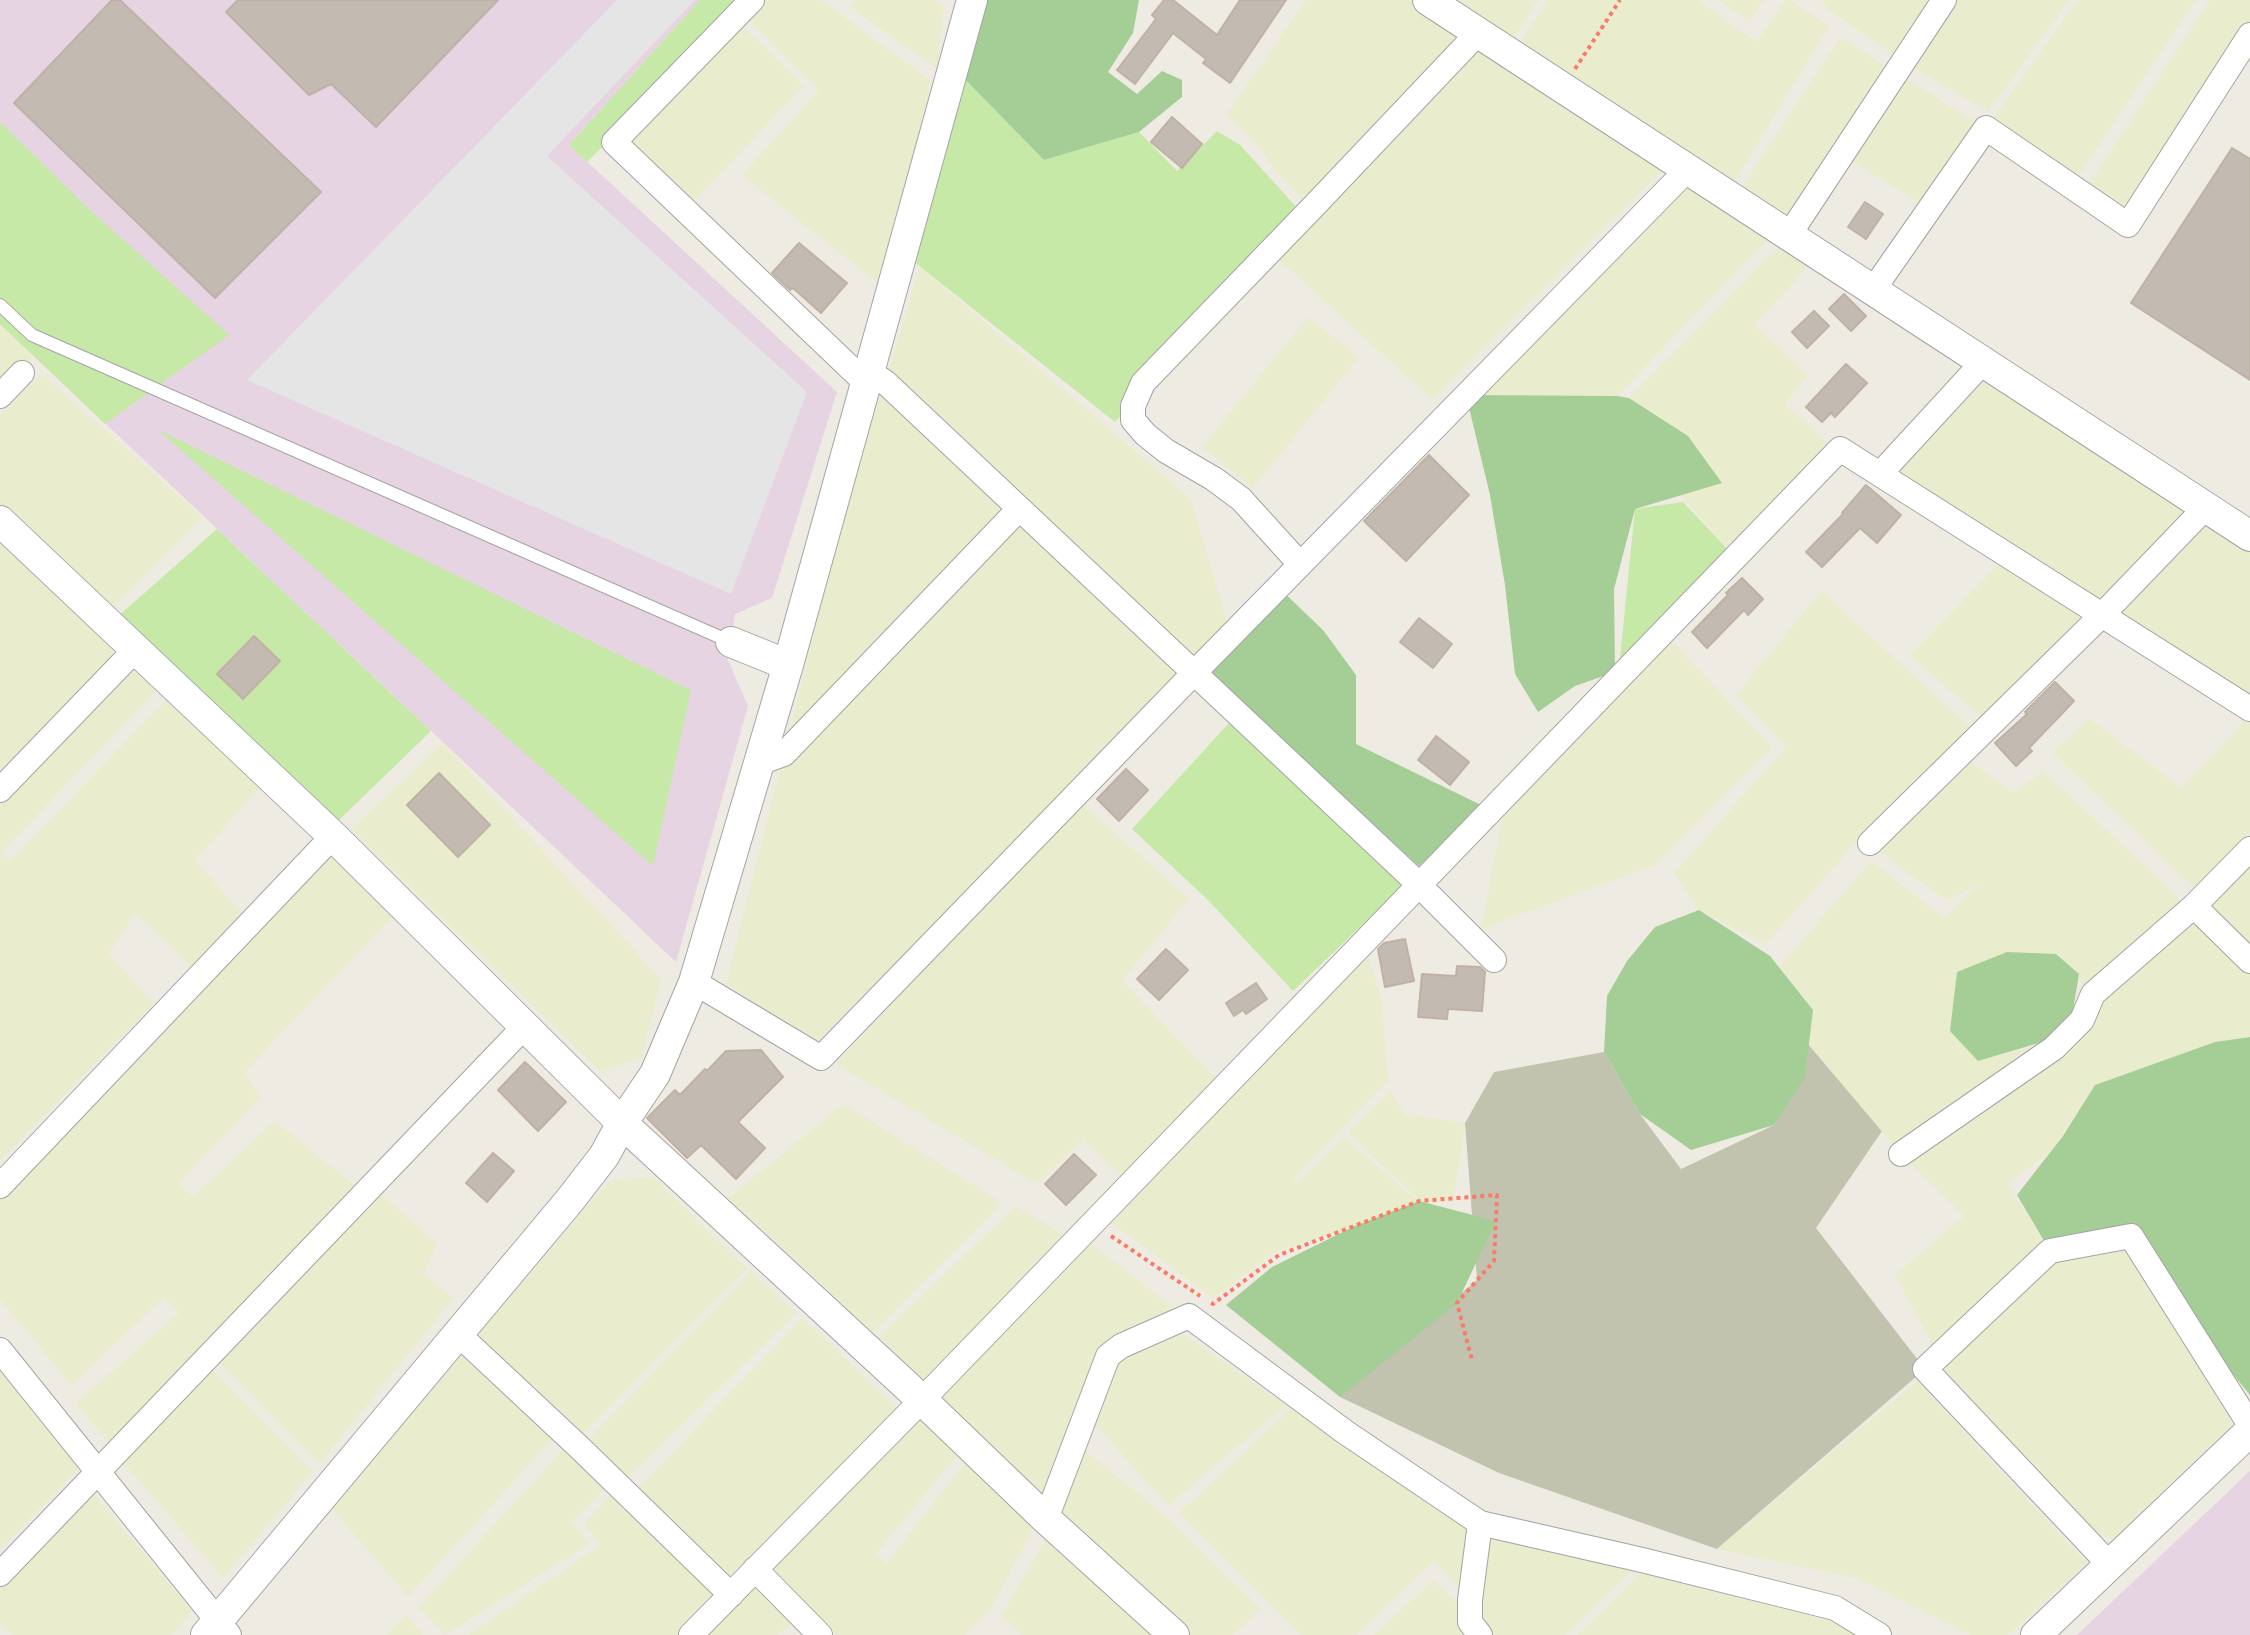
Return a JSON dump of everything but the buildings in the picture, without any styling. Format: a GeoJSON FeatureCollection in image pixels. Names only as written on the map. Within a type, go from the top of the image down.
{"type":"FeatureCollection","features":[{"type":"Feature","properties":{"kind":"street"},"geometry":{"type":"LineString","coordinates":[[752,0],[614,142],[866,376],[885,382],[1419,885],[1494,960]]}},
{"type":"Feature","properties":{"kind":"street"},"geometry":{"type":"LineString","coordinates":[[0,1350],[99,1473],[217,1630],[604,1156],[655,1074],[694,982],[788,665],[972,0]]}},
{"type":"Feature","properties":{"kind":"street"},"geometry":{"type":"LineString","coordinates":[[1428,0],[2250,536]]}},
{"type":"Feature","properties":{"kind":"street"},"geometry":{"type":"LineString","coordinates":[[1789,235],[1944,0]]}},
{"type":"Feature","properties":{"kind":"street"},"geometry":{"type":"LineString","coordinates":[[1300,564],[1241,499],[1145,434],[1133,420],[1133,406],[1143,383],[1478,33]]}},
{"type":"Feature","properties":{"kind":"street"},"geometry":{"type":"LineString","coordinates":[[1873,290],[1986,128],[2128,225],[2250,35]]}},
{"type":"Feature","properties":{"kind":"street"},"geometry":{"type":"LineString","coordinates":[[694,982],[821,1058],[1688,169]]}},
{"type":"Feature","properties":{"kind":"street"},"geometry":{"type":"LineString","coordinates":[[1880,474],[1983,362]]}},
{"type":"Feature","properties":{"kind":"street"},"geometry":{"type":"LineString","coordinates":[[0,396],[22,373]]}},
{"type":"Feature","properties":{"kind":"street"},"geometry":{"type":"LineString","coordinates":[[691,1635],[1840,449],[2250,709]]}},
{"type":"Feature","properties":{"kind":"street"},"geometry":{"type":"LineString","coordinates":[[1870,843],[2103,614],[2206,507]]}},
{"type":"Feature","properties":{"kind":"street"},"geometry":{"type":"LineString","coordinates":[[759,763],[784,754],[1019,509]]}},
{"type":"Feature","properties":{"kind":"street"},"geometry":{"type":"LineString","coordinates":[[0,521],[333,836],[622,1123],[1174,1635]]}},
{"type":"Feature","properties":{"kind":"street"},"geometry":{"type":"LineString","coordinates":[[731,642],[788,665]]}},
{"type":"Feature","properties":{"kind":"street"},"geometry":{"type":"LineString","coordinates":[[0,790],[135,650]]}},
{"type":"Feature","properties":{"kind":"street"},"geometry":{"type":"LineString","coordinates":[[0,1186],[333,836]]}},
{"type":"Feature","properties":{"kind":"street"},"geometry":{"type":"LineString","coordinates":[[1901,1154],[2054,1048],[2082,1020],[2093,994],[2194,906],[2250,849]]}},
{"type":"Feature","properties":{"kind":"street"},"geometry":{"type":"LineString","coordinates":[[2194,906],[2250,961]]}},
{"type":"Feature","properties":{"kind":"street"},"geometry":{"type":"LineString","coordinates":[[0,1574],[524,1027]]}},
{"type":"Feature","properties":{"kind":"street"},"geometry":{"type":"LineString","coordinates":[[2110,1565],[1925,1369],[2050,1251],[2131,1236],[2250,1425]]}},
{"type":"Feature","properties":{"kind":"street"},"geometry":{"type":"LineString","coordinates":[[1046,1519],[1108,1356],[1121,1346],[1189,1316],[1345,1432],[1480,1523],[1835,1608],[1879,1635]]}},
{"type":"Feature","properties":{"kind":"street"},"geometry":{"type":"LineString","coordinates":[[457,1333],[731,1595]]}},
{"type":"Feature","properties":{"kind":"street"},"geometry":{"type":"LineString","coordinates":[[2036,1635],[2250,1431]]}},
{"type":"Feature","properties":{"kind":"street"},"geometry":{"type":"LineString","coordinates":[[1480,1523],[1470,1600],[1470,1622],[1480,1635]]}},
{"type":"Feature","properties":{"kind":"street"},"geometry":{"type":"LineString","coordinates":[[755,1569],[820,1635]]}},
{"type":"Feature","properties":{"kind":"lane"},"geometry":{"type":"LineString","coordinates":[[0,305],[32,335],[731,642]]}},
{"type":"Feature","properties":{"kind":"path"},"geometry":{"type":"LineString","coordinates":[[1562,87],[1620,0]]}},
{"type":"Feature","properties":{"kind":"path"},"geometry":{"type":"LineString","coordinates":[[1092,1224],[1213,1304],[1279,1255],[1419,1201],[1497,1195],[1494,1261],[1457,1303],[1472,1360]]}},
{"type":"Feature","properties":{"kind":"shaded area"},"geometry":{"type":"Polygon","coordinates":[[[0,0],[700,0],[569,145],[837,392],[772,598],[735,614],[728,660],[748,706],[676,962],[0,324],[0,0]]]}},
{"type":"Feature","properties":{"kind":"shaded area"},"geometry":{"type":"Polygon","coordinates":[[[617,0],[695,0],[547,156],[807,392],[731,594],[247,380],[617,0]]]}},
{"type":"Feature","properties":{"kind":"shaded area"},"geometry":{"type":"Polygon","coordinates":[[[752,0],[821,0],[931,81],[890,293],[742,175],[819,90],[740,12],[752,0]]]}},
{"type":"Feature","properties":{"kind":"shaded area"},"geometry":{"type":"Polygon","coordinates":[[[854,0],[935,0],[944,6],[937,69],[850,7],[854,0]]]}},
{"type":"Feature","properties":{"kind":"shaded area"},"geometry":{"type":"Polygon","coordinates":[[[1306,0],[1428,0],[1485,37],[1664,169],[1433,400],[1269,251],[1313,207],[1277,174],[1259,146],[1226,115],[1306,0]]]}},
{"type":"Feature","properties":{"kind":"shaded area"},"geometry":{"type":"Polygon","coordinates":[[[1436,0],[1538,0],[1506,51],[1436,0]]]}},
{"type":"Feature","properties":{"kind":"shaded area"},"geometry":{"type":"Polygon","coordinates":[[[1547,0],[1697,0],[1757,42],[1785,0],[1790,0],[1829,26],[1727,194],[1734,199],[1840,38],[1986,128],[1930,209],[1842,155],[1789,235],[1819,255],[1754,325],[1808,375],[1785,404],[1830,445],[1730,552],[1681,495],[1721,482],[1688,436],[1629,398],[1789,236],[1778,229],[1617,396],[1466,395],[1687,169],[1512,55],[1547,0]]]}},
{"type":"Feature","properties":{"kind":"shaded area"},"geometry":{"type":"Polygon","coordinates":[[[1718,0],[1764,0],[1750,21],[1718,0]]]}},
{"type":"Feature","properties":{"kind":"shaded area"},"geometry":{"type":"Polygon","coordinates":[[[1821,0],[2069,0],[1988,112],[1904,62],[1828,9],[1821,0]]]}},
{"type":"Feature","properties":{"kind":"shaded area"},"geometry":{"type":"Polygon","coordinates":[[[2078,0],[2196,0],[2076,180],[1986,128],[2078,0]]]}},
{"type":"Feature","properties":{"kind":"shaded area"},"geometry":{"type":"Polygon","coordinates":[[[2210,0],[2250,0],[2250,35],[2128,225],[2082,194],[2210,0]]]}},
{"type":"Feature","properties":{"kind":"shaded area"},"geometry":{"type":"Polygon","coordinates":[[[734,18],[804,86],[685,210],[614,142],[734,18]]]}},
{"type":"Feature","properties":{"kind":"shaded area"},"geometry":{"type":"Polygon","coordinates":[[[920,267],[1191,499],[1228,625],[1194,663],[885,382],[920,267]]]}},
{"type":"Feature","properties":{"kind":"shaded area"},"geometry":{"type":"Polygon","coordinates":[[[1308,317],[1359,357],[1253,488],[1202,447],[1308,317]]]}},
{"type":"Feature","properties":{"kind":"shaded area"},"geometry":{"type":"Polygon","coordinates":[[[0,324],[34,356],[0,393],[0,324]]]}},
{"type":"Feature","properties":{"kind":"shaded area"},"geometry":{"type":"Polygon","coordinates":[[[1983,362],[2186,513],[1982,718],[1910,655],[2008,555],[1880,474],[1983,362]]]}},
{"type":"Feature","properties":{"kind":"shaded area"},"geometry":{"type":"Polygon","coordinates":[[[42,374],[203,517],[103,618],[126,641],[0,771],[0,544],[11,532],[0,521],[0,415],[42,374]]]}},
{"type":"Feature","properties":{"kind":"shaded area"},"geometry":{"type":"Polygon","coordinates":[[[875,390],[1182,675],[816,1043],[726,984],[875,390]]]}},
{"type":"Feature","properties":{"kind":"shaded area"},"geometry":{"type":"Polygon","coordinates":[[[2201,521],[2250,553],[2250,697],[2118,612],[2201,521]]]}},
{"type":"Feature","properties":{"kind":"shaded area"},"geometry":{"type":"Polygon","coordinates":[[[1821,591],[1970,727],[1866,831],[1766,944],[1699,910],[1674,873],[1786,747],[1736,695],[1821,591]]]}},
{"type":"Feature","properties":{"kind":"shaded area"},"geometry":{"type":"Polygon","coordinates":[[[1671,640],[1772,747],[1656,865],[1481,929],[1503,813],[1671,640]]]}},
{"type":"Feature","properties":{"kind":"shaded area"},"geometry":{"type":"Polygon","coordinates":[[[135,650],[167,680],[1,853],[11,860],[177,689],[270,777],[195,860],[250,922],[333,836],[393,916],[245,1072],[260,1098],[178,1184],[193,1196],[275,1121],[358,1188],[112,1447],[76,1403],[179,1313],[164,1297],[72,1386],[0,1299],[0,1186],[200,975],[135,913],[109,954],[154,1003],[0,1161],[0,797],[135,650]]]}},
{"type":"Feature","properties":{"kind":"shaded area"},"geometry":{"type":"Polygon","coordinates":[[[2089,718],[2181,788],[2247,719],[2250,722],[2250,832],[2194,888],[2053,753],[2089,718]]]}},
{"type":"Feature","properties":{"kind":"shaded area"},"geometry":{"type":"Polygon","coordinates":[[[443,743],[661,979],[642,1057],[600,1072],[351,829],[443,743]]]}},
{"type":"Feature","properties":{"kind":"shaded area"},"geometry":{"type":"Polygon","coordinates":[[[1970,762],[2014,793],[2043,771],[2250,964],[2250,1037],[2215,1042],[2095,1085],[2052,1150],[2008,1184],[2050,1251],[2131,1236],[2232,1424],[2113,1539],[2099,1535],[1941,1373],[1939,1356],[1895,1275],[1964,1216],[1901,1154],[1809,1045],[1813,1010],[1779,967],[1871,861],[1944,918],[1979,884],[1947,900],[1879,852],[1970,762]],[[2054,954],[1978,1061],[2054,1041],[2093,994],[2054,954]]]}},
{"type":"Feature","properties":{"kind":"shaded area"},"geometry":{"type":"Polygon","coordinates":[[[1081,803],[1189,899],[1122,981],[1216,1078],[1122,1176],[1083,1139],[1037,1184],[836,1064],[1081,803]]]}},
{"type":"Feature","properties":{"kind":"shaded area"},"geometry":{"type":"Polygon","coordinates":[[[2250,859],[2250,944],[2206,903],[2250,859]]]}},
{"type":"Feature","properties":{"kind":"shaded area"},"geometry":{"type":"Polygon","coordinates":[[[1367,952],[1382,1002],[1388,1081],[1292,1180],[1298,1183],[1344,1137],[1416,1197],[1348,1133],[1391,1091],[1404,1114],[1465,1123],[1454,1198],[1276,1251],[1213,1298],[1109,1221],[1367,952]]]}},
{"type":"Feature","properties":{"kind":"shaded area"},"geometry":{"type":"Polygon","coordinates":[[[1809,1045],[1882,1131],[1816,1228],[1925,1369],[1717,1549],[1499,1473],[1340,1397],[1477,1280],[1465,1123],[1494,1072],[1604,1052],[1640,1114],[1681,1169],[1774,1125],[1809,1045]]]}},
{"type":"Feature","properties":{"kind":"shaded area"},"geometry":{"type":"Polygon","coordinates":[[[844,1104],[1002,1203],[873,1332],[728,1198],[844,1104]]]}},
{"type":"Feature","properties":{"kind":"shaded area"},"geometry":{"type":"Polygon","coordinates":[[[653,1177],[747,1269],[581,1436],[476,1337],[609,1181],[653,1177]]]}},
{"type":"Feature","properties":{"kind":"shaded area"},"geometry":{"type":"Polygon","coordinates":[[[380,1193],[437,1244],[424,1274],[454,1298],[319,1464],[217,1360],[380,1193]]]}},
{"type":"Feature","properties":{"kind":"shaded area"},"geometry":{"type":"Polygon","coordinates":[[[1016,1206],[1069,1238],[925,1380],[879,1337],[1016,1206]]]}},
{"type":"Feature","properties":{"kind":"shaded area"},"geometry":{"type":"Polygon","coordinates":[[[1088,1241],[1176,1310],[1103,1352],[1046,1498],[936,1398],[1088,1241]]]}},
{"type":"Feature","properties":{"kind":"shaded area"},"geometry":{"type":"Polygon","coordinates":[[[751,1271],[796,1313],[624,1482],[585,1443],[751,1271]]]}},
{"type":"Feature","properties":{"kind":"shaded area"},"geometry":{"type":"Polygon","coordinates":[[[803,1318],[901,1413],[732,1583],[637,1489],[803,1318]]]}},
{"type":"Feature","properties":{"kind":"shaded area"},"geometry":{"type":"Polygon","coordinates":[[[1175,1328],[1286,1405],[1168,1506],[1092,1421],[1115,1361],[1175,1328]]]}},
{"type":"Feature","properties":{"kind":"shaded area"},"geometry":{"type":"Polygon","coordinates":[[[466,1350],[556,1435],[408,1597],[332,1509],[466,1350]]]}},
{"type":"Feature","properties":{"kind":"shaded area"},"geometry":{"type":"Polygon","coordinates":[[[0,1361],[78,1469],[0,1549],[0,1361]]]}},
{"type":"Feature","properties":{"kind":"shaded area"},"geometry":{"type":"Polygon","coordinates":[[[209,1366],[313,1471],[223,1578],[121,1460],[209,1366]]]}},
{"type":"Feature","properties":{"kind":"shaded area"},"geometry":{"type":"Polygon","coordinates":[[[1917,1381],[2086,1563],[2008,1635],[1970,1635],[1858,1579],[1717,1549],[1917,1381]]]}},
{"type":"Feature","properties":{"kind":"shaded area"},"geometry":{"type":"Polygon","coordinates":[[[1291,1408],[1468,1527],[1461,1591],[1434,1561],[1356,1635],[1301,1635],[1179,1513],[1291,1408]]]}},
{"type":"Feature","properties":{"kind":"shaded area"},"geometry":{"type":"Polygon","coordinates":[[[918,1415],[958,1454],[876,1554],[886,1564],[966,1461],[1033,1529],[992,1607],[965,1635],[836,1635],[771,1569],[918,1415]]]}},
{"type":"Feature","properties":{"kind":"shaded area"},"geometry":{"type":"Polygon","coordinates":[[[568,1444],[609,1485],[572,1522],[589,1544],[445,1635],[419,1607],[568,1444]]]}},
{"type":"Feature","properties":{"kind":"shaded area"},"geometry":{"type":"Polygon","coordinates":[[[1082,1448],[1170,1520],[1261,1609],[1233,1635],[1190,1635],[1062,1519],[1058,1510],[1082,1448]]]}},
{"type":"Feature","properties":{"kind":"shaded area"},"geometry":{"type":"Polygon","coordinates":[[[2250,1471],[2250,1635],[2077,1635],[2250,1471]]]}},
{"type":"Feature","properties":{"kind":"shaded area"},"geometry":{"type":"Polygon","coordinates":[[[616,1490],[720,1594],[680,1635],[468,1635],[601,1545],[584,1523],[616,1490]]]}},
{"type":"Feature","properties":{"kind":"shaded area"},"geometry":{"type":"Polygon","coordinates":[[[93,1493],[192,1611],[172,1635],[12,1635],[0,1624],[0,1587],[93,1493]]]}},
{"type":"Feature","properties":{"kind":"shaded area"},"geometry":{"type":"Polygon","coordinates":[[[1489,1533],[1642,1560],[1566,1635],[1491,1635],[1478,1611],[1489,1533]]]}},
{"type":"Feature","properties":{"kind":"shaded area"},"geometry":{"type":"Polygon","coordinates":[[[1047,1538],[1152,1635],[1021,1635],[1001,1615],[1047,1538]]]}},
{"type":"Feature","properties":{"kind":"shaded area"},"geometry":{"type":"Polygon","coordinates":[[[1652,1562],[1829,1606],[1865,1635],[1578,1635],[1652,1562]]]}},
{"type":"Feature","properties":{"kind":"shaded area"},"geometry":{"type":"Polygon","coordinates":[[[1434,1580],[1458,1605],[1468,1635],[1374,1635],[1434,1580]]]}},
{"type":"Feature","properties":{"kind":"shaded area"},"geometry":{"type":"Polygon","coordinates":[[[754,1582],[794,1621],[777,1635],[703,1635],[754,1582]]]}},
{"type":"Feature","properties":{"kind":"shaded area"},"geometry":{"type":"Polygon","coordinates":[[[406,1615],[423,1635],[387,1635],[406,1615]]]}},
{"type":"Feature","properties":{"kind":"green space"},"geometry":{"type":"Polygon","coordinates":[[[700,0],[749,0],[587,162],[569,145],[700,0]]]}},
{"type":"Feature","properties":{"kind":"green space"},"geometry":{"type":"Polygon","coordinates":[[[981,0],[1139,0],[1133,33],[1108,72],[1137,94],[1162,71],[1182,80],[1182,97],[1139,132],[1044,160],[954,68],[981,0]]]}},
{"type":"Feature","properties":{"kind":"green space"},"geometry":{"type":"Polygon","coordinates":[[[954,68],[1044,160],[1139,132],[1177,171],[1217,131],[1240,145],[1309,221],[1269,251],[1115,422],[902,252],[954,68]]]}},
{"type":"Feature","properties":{"kind":"green space"},"geometry":{"type":"Polygon","coordinates":[[[0,122],[92,212],[229,335],[105,424],[0,324],[0,122]]]}},
{"type":"Feature","properties":{"kind":"green space"},"geometry":{"type":"Polygon","coordinates":[[[1466,395],[1629,398],[1688,436],[1722,483],[1635,509],[1614,589],[1615,672],[1575,686],[1538,712],[1515,674],[1505,585],[1490,495],[1466,395]]]}},
{"type":"Feature","properties":{"kind":"green space"},"geometry":{"type":"Polygon","coordinates":[[[157,429],[691,690],[653,866],[157,429]]]}},
{"type":"Feature","properties":{"kind":"green space"},"geometry":{"type":"Polygon","coordinates":[[[1683,502],[1730,552],[1619,668],[1635,509],[1683,502]]]}},
{"type":"Feature","properties":{"kind":"green space"},"geometry":{"type":"Polygon","coordinates":[[[217,529],[431,731],[337,822],[116,618],[217,529]]]}},
{"type":"Feature","properties":{"kind":"green space"},"geometry":{"type":"Polygon","coordinates":[[[1278,587],[1323,630],[1356,675],[1356,744],[1483,806],[1419,866],[1206,674],[1278,587]]]}},
{"type":"Feature","properties":{"kind":"green space"},"geometry":{"type":"Polygon","coordinates":[[[1230,722],[1404,885],[1293,991],[1208,900],[1132,829],[1230,722]]]}},
{"type":"Feature","properties":{"kind":"green space"},"geometry":{"type":"Polygon","coordinates":[[[1699,910],[1770,956],[1813,1010],[1805,1077],[1774,1125],[1691,1150],[1640,1114],[1604,1052],[1607,996],[1627,961],[1655,927],[1699,910]]]}},
{"type":"Feature","properties":{"kind":"green space"},"geometry":{"type":"Polygon","coordinates":[[[2007,952],[2056,954],[2079,974],[2069,1034],[1978,1061],[1950,1031],[1957,972],[2007,952]]]}},
{"type":"Feature","properties":{"kind":"green space"},"geometry":{"type":"Polygon","coordinates":[[[2250,1037],[2250,1395],[2166,1292],[2131,1236],[2050,1251],[2017,1195],[2063,1136],[2095,1085],[2215,1042],[2250,1037]]]}},
{"type":"Feature","properties":{"kind":"green space"},"geometry":{"type":"Polygon","coordinates":[[[1419,1201],[1496,1221],[1457,1303],[1340,1397],[1226,1305],[1272,1267],[1355,1226],[1419,1201]]]}}]}
